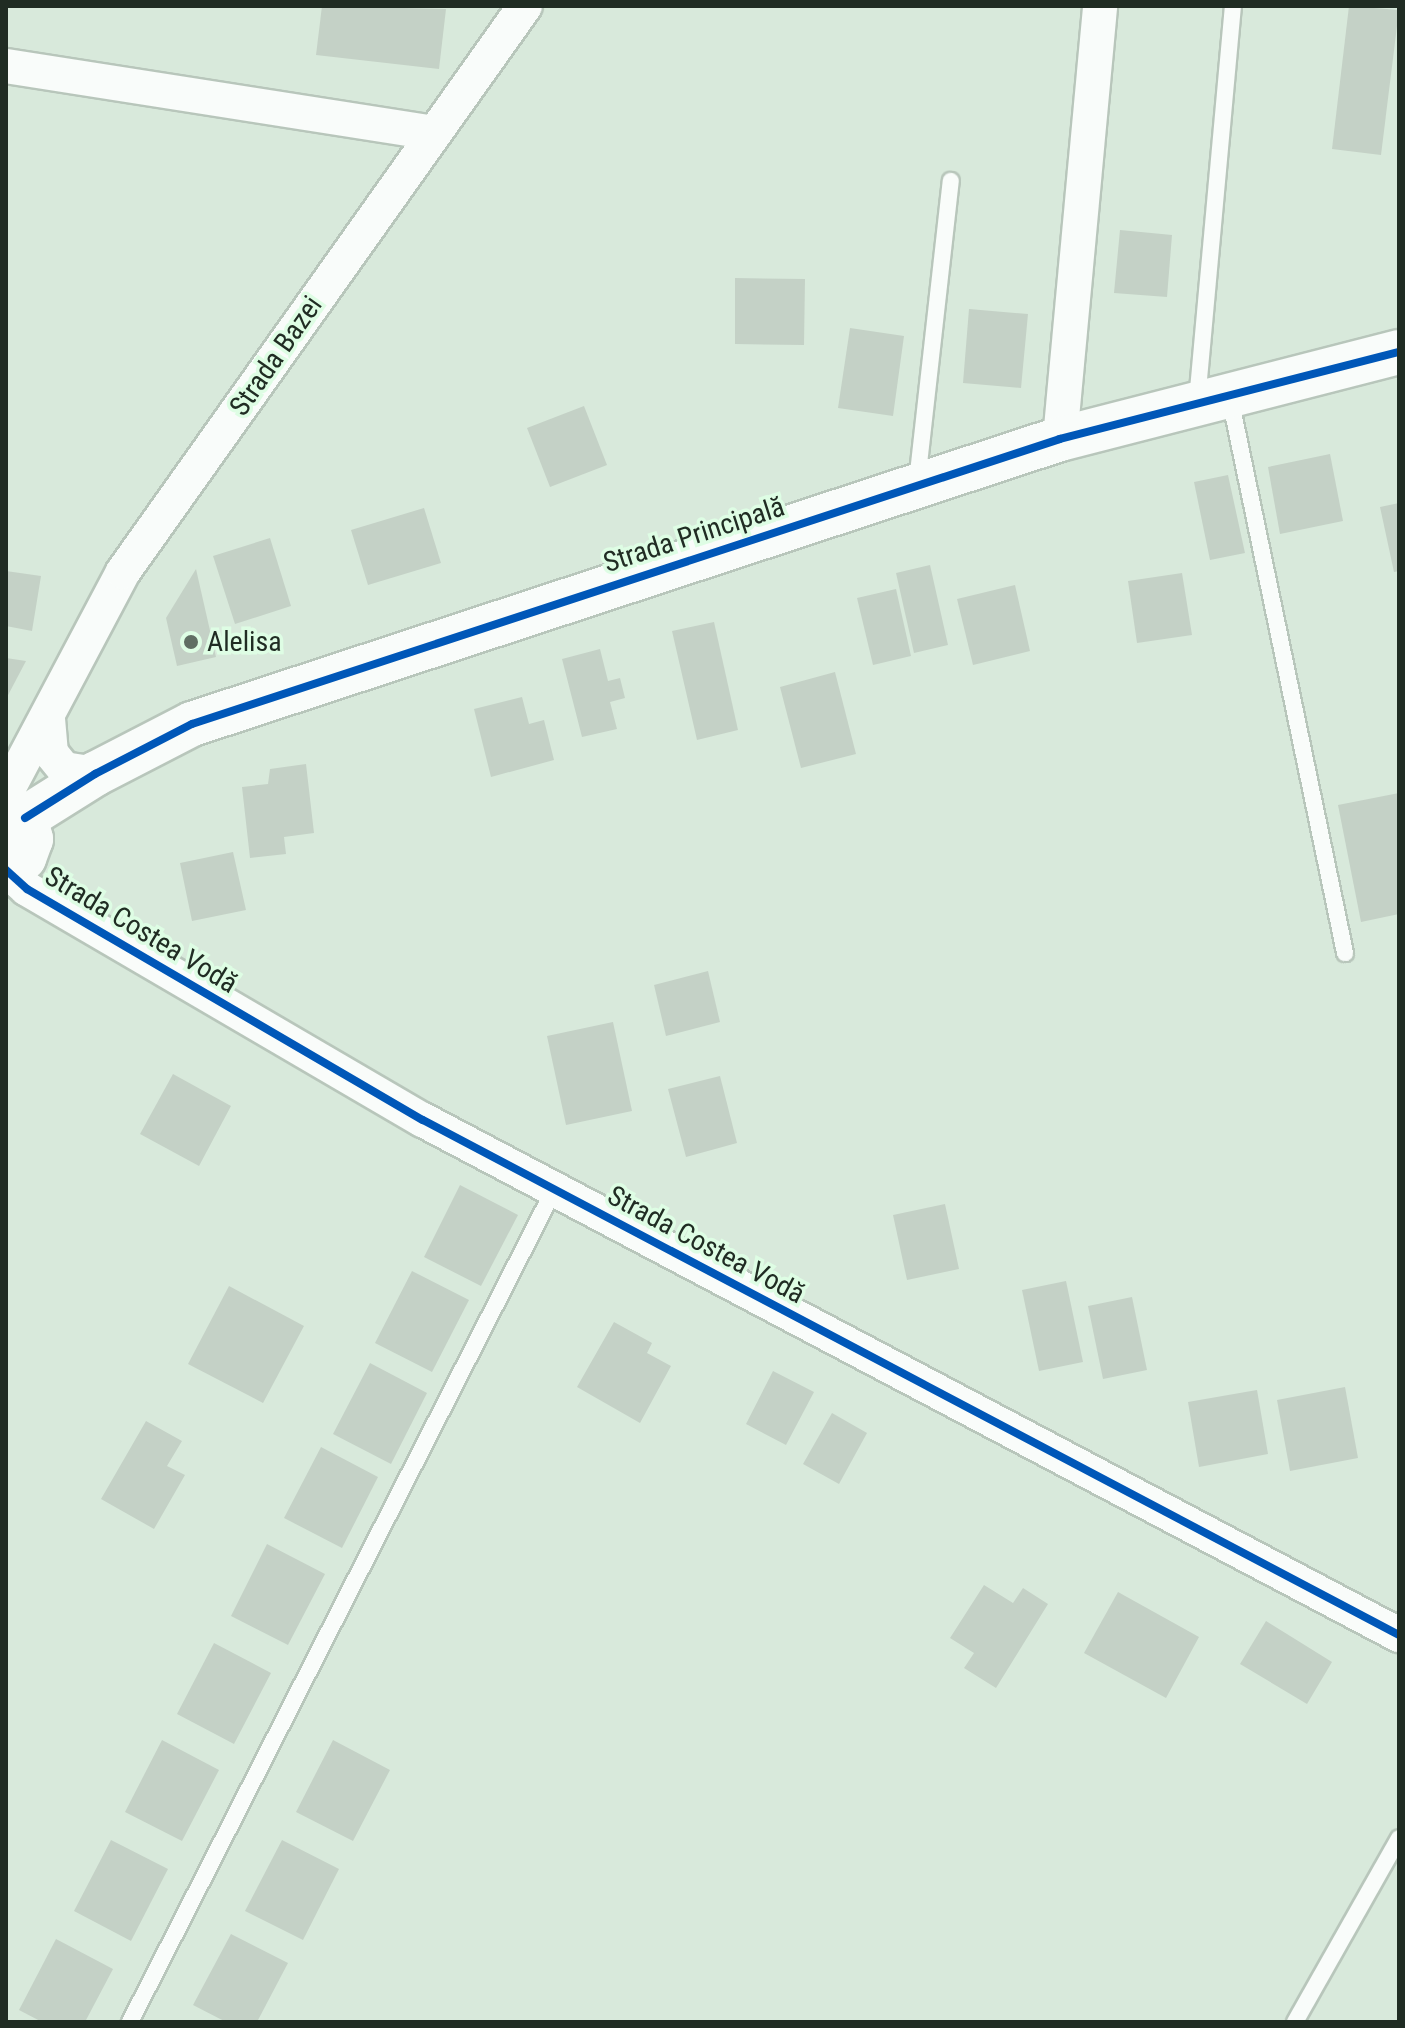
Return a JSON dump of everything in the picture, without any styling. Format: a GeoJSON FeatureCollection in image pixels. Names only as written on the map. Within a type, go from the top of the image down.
{"type":"FeatureCollection","features":[{"type":"Feature","properties":{"kind":"street","name":"Strada Bazei"},"geometry":{"type":"LineString","coordinates":[[12,806],[48,719],[123,572],[525,6]]}},
{"type":"Feature","properties":{"kind":"street"},"geometry":{"type":"LineString","coordinates":[[1060,439],[1100,6]]}},
{"type":"Feature","properties":{"kind":"street"},"geometry":{"type":"LineString","coordinates":[[6,66],[434,133]]}},
{"type":"Feature","properties":{"kind":"street","name":"Strada Principală"},"geometry":{"type":"LineString","coordinates":[[12,806],[95,774],[192,724],[917,484],[1060,439],[1399,352]]}},
{"type":"Feature","properties":{"kind":"street"},"geometry":{"type":"LineString","coordinates":[[48,719],[51,753],[64,769],[95,774]]}},
{"type":"Feature","properties":{"kind":"street"},"geometry":{"type":"LineString","coordinates":[[6,869],[29,849],[12,806]]}},
{"type":"Feature","properties":{"kind":"street","name":"Strada Costea Vodă"},"geometry":{"type":"LineString","coordinates":[[6,869],[27,889],[423,1120],[1399,1635]]}},
{"type":"Feature","properties":{"kind":"lane"},"geometry":{"type":"LineString","coordinates":[[1233,6],[1213,399],[1345,953]]}},
{"type":"Feature","properties":{"kind":"lane"},"geometry":{"type":"LineString","coordinates":[[917,484],[951,181]]}},
{"type":"Feature","properties":{"kind":"lane"},"geometry":{"type":"LineString","coordinates":[[130,2022],[554,1190]]}},
{"type":"Feature","properties":{"kind":"lane"},"geometry":{"type":"LineString","coordinates":[[1295,2022],[1399,1838]]}},
{"type":"Feature","properties":{"kind":"building"},"geometry":{"type":"Polygon","coordinates":[[[322,6],[446,9],[439,69],[316,55],[322,6]]]}},
{"type":"Feature","properties":{"kind":"building"},"geometry":{"type":"Polygon","coordinates":[[[1349,6],[1399,10],[1381,155],[1332,149],[1349,6]]]}},
{"type":"Feature","properties":{"kind":"building"},"geometry":{"type":"Polygon","coordinates":[[[1120,230],[1172,235],[1167,297],[1114,293],[1120,230]]]}},
{"type":"Feature","properties":{"kind":"building"},"geometry":{"type":"Polygon","coordinates":[[[735,278],[805,279],[804,345],[735,344],[735,278]]]}},
{"type":"Feature","properties":{"kind":"building"},"geometry":{"type":"Polygon","coordinates":[[[969,309],[1028,314],[1021,388],[963,383],[969,309]]]}},
{"type":"Feature","properties":{"kind":"building"},"geometry":{"type":"Polygon","coordinates":[[[850,328],[904,336],[893,416],[838,408],[850,328]]]}},
{"type":"Feature","properties":{"kind":"building"},"geometry":{"type":"Polygon","coordinates":[[[584,406],[607,465],[550,487],[527,428],[584,406]]]}},
{"type":"Feature","properties":{"kind":"building"},"geometry":{"type":"Polygon","coordinates":[[[1330,454],[1343,521],[1280,534],[1268,467],[1330,454]]]}},
{"type":"Feature","properties":{"kind":"building"},"geometry":{"type":"Polygon","coordinates":[[[1228,475],[1245,553],[1210,560],[1194,482],[1228,475]]]}},
{"type":"Feature","properties":{"kind":"building"},"geometry":{"type":"Polygon","coordinates":[[[1399,503],[1399,571],[1394,572],[1380,507],[1399,503]]]}},
{"type":"Feature","properties":{"kind":"building"},"geometry":{"type":"Polygon","coordinates":[[[424,508],[441,563],[368,585],[351,530],[424,508]]]}},
{"type":"Feature","properties":{"kind":"building"},"geometry":{"type":"Polygon","coordinates":[[[270,538],[291,606],[235,624],[213,556],[270,538]]]}},
{"type":"Feature","properties":{"kind":"building"},"geometry":{"type":"Polygon","coordinates":[[[930,565],[948,645],[914,653],[896,573],[930,565]]]}},
{"type":"Feature","properties":{"kind":"building"},"geometry":{"type":"Polygon","coordinates":[[[196,569],[216,657],[177,666],[166,618],[196,569]]]}},
{"type":"Feature","properties":{"kind":"building"},"geometry":{"type":"Polygon","coordinates":[[[6,571],[41,576],[32,631],[6,626],[6,571]]]}},
{"type":"Feature","properties":{"kind":"building"},"geometry":{"type":"Polygon","coordinates":[[[1182,573],[1192,635],[1137,643],[1128,581],[1182,573]]]}},
{"type":"Feature","properties":{"kind":"building"},"geometry":{"type":"Polygon","coordinates":[[[1015,585],[1030,651],[973,665],[957,599],[1015,585]]]}},
{"type":"Feature","properties":{"kind":"building"},"geometry":{"type":"Polygon","coordinates":[[[896,589],[911,656],[873,665],[857,598],[896,589]]]}},
{"type":"Feature","properties":{"kind":"building"},"geometry":{"type":"Polygon","coordinates":[[[714,622],[738,730],[697,740],[672,631],[714,622]]]}},
{"type":"Feature","properties":{"kind":"building"},"geometry":{"type":"Polygon","coordinates":[[[600,649],[608,681],[620,678],[625,698],[610,702],[617,729],[582,737],[562,659],[600,649]]]}},
{"type":"Feature","properties":{"kind":"building"},"geometry":{"type":"Polygon","coordinates":[[[6,658],[26,661],[6,699],[6,658]]]}},
{"type":"Feature","properties":{"kind":"building"},"geometry":{"type":"Polygon","coordinates":[[[835,672],[856,754],[801,768],[780,687],[835,672]]]}},
{"type":"Feature","properties":{"kind":"building"},"geometry":{"type":"Polygon","coordinates":[[[522,697],[529,724],[544,720],[554,760],[491,777],[474,709],[522,697]]]}},
{"type":"Feature","properties":{"kind":"building"},"geometry":{"type":"Polygon","coordinates":[[[306,764],[314,833],[284,837],[286,854],[250,858],[242,787],[268,784],[270,769],[306,764]]]}},
{"type":"Feature","properties":{"kind":"building"},"geometry":{"type":"Polygon","coordinates":[[[1399,793],[1399,914],[1361,922],[1338,805],[1399,793]]]}},
{"type":"Feature","properties":{"kind":"building"},"geometry":{"type":"Polygon","coordinates":[[[233,852],[246,910],[192,921],[180,863],[233,852]]]}},
{"type":"Feature","properties":{"kind":"building"},"geometry":{"type":"Polygon","coordinates":[[[708,971],[720,1022],[666,1036],[654,985],[708,971]]]}},
{"type":"Feature","properties":{"kind":"building"},"geometry":{"type":"Polygon","coordinates":[[[613,1022],[632,1111],[566,1125],[547,1036],[613,1022]]]}},
{"type":"Feature","properties":{"kind":"building"},"geometry":{"type":"Polygon","coordinates":[[[173,1074],[231,1106],[199,1166],[140,1134],[173,1074]]]}},
{"type":"Feature","properties":{"kind":"building"},"geometry":{"type":"Polygon","coordinates":[[[720,1076],[737,1143],[686,1157],[668,1089],[720,1076]]]}},
{"type":"Feature","properties":{"kind":"building"},"geometry":{"type":"Polygon","coordinates":[[[460,1185],[518,1215],[481,1286],[424,1257],[460,1185]]]}},
{"type":"Feature","properties":{"kind":"building"},"geometry":{"type":"Polygon","coordinates":[[[945,1204],[959,1269],[907,1280],[893,1215],[945,1204]]]}},
{"type":"Feature","properties":{"kind":"building"},"geometry":{"type":"Polygon","coordinates":[[[412,1271],[469,1300],[432,1372],[375,1343],[412,1271]]]}},
{"type":"Feature","properties":{"kind":"building"},"geometry":{"type":"Polygon","coordinates":[[[1066,1281],[1083,1362],[1039,1371],[1022,1290],[1066,1281]]]}},
{"type":"Feature","properties":{"kind":"building"},"geometry":{"type":"Polygon","coordinates":[[[229,1286],[304,1326],[263,1403],[188,1364],[229,1286]]]}},
{"type":"Feature","properties":{"kind":"building"},"geometry":{"type":"Polygon","coordinates":[[[1132,1297],[1147,1370],[1103,1379],[1088,1306],[1132,1297]]]}},
{"type":"Feature","properties":{"kind":"building"},"geometry":{"type":"Polygon","coordinates":[[[614,1322],[652,1343],[647,1353],[671,1366],[640,1423],[577,1387],[614,1322]]]}},
{"type":"Feature","properties":{"kind":"building"},"geometry":{"type":"Polygon","coordinates":[[[370,1363],[427,1393],[391,1464],[333,1434],[370,1363]]]}},
{"type":"Feature","properties":{"kind":"building"},"geometry":{"type":"Polygon","coordinates":[[[773,1371],[814,1392],[786,1445],[746,1424],[773,1371]]]}},
{"type":"Feature","properties":{"kind":"building"},"geometry":{"type":"Polygon","coordinates":[[[1345,1387],[1358,1458],[1290,1471],[1277,1400],[1345,1387]]]}},
{"type":"Feature","properties":{"kind":"building"},"geometry":{"type":"Polygon","coordinates":[[[1257,1390],[1268,1454],[1199,1467],[1188,1402],[1257,1390]]]}},
{"type":"Feature","properties":{"kind":"building"},"geometry":{"type":"Polygon","coordinates":[[[832,1413],[867,1433],[839,1484],[803,1464],[832,1413]]]}},
{"type":"Feature","properties":{"kind":"building"},"geometry":{"type":"Polygon","coordinates":[[[146,1421],[182,1441],[167,1466],[185,1475],[154,1529],[101,1499],[146,1421]]]}},
{"type":"Feature","properties":{"kind":"building"},"geometry":{"type":"Polygon","coordinates":[[[321,1447],[378,1477],[342,1548],[284,1518],[321,1447]]]}},
{"type":"Feature","properties":{"kind":"building"},"geometry":{"type":"Polygon","coordinates":[[[267,1544],[325,1574],[288,1645],[231,1616],[267,1544]]]}},
{"type":"Feature","properties":{"kind":"building"},"geometry":{"type":"Polygon","coordinates":[[[984,1585],[1013,1603],[1023,1588],[1048,1604],[996,1688],[964,1668],[974,1653],[950,1638],[984,1585]]]}},
{"type":"Feature","properties":{"kind":"building"},"geometry":{"type":"Polygon","coordinates":[[[1118,1592],[1199,1637],[1166,1698],[1084,1653],[1118,1592]]]}},
{"type":"Feature","properties":{"kind":"building"},"geometry":{"type":"Polygon","coordinates":[[[1266,1621],[1332,1662],[1307,1704],[1240,1664],[1266,1621]]]}},
{"type":"Feature","properties":{"kind":"building"},"geometry":{"type":"Polygon","coordinates":[[[214,1643],[271,1673],[234,1744],[177,1714],[214,1643]]]}},
{"type":"Feature","properties":{"kind":"building"},"geometry":{"type":"Polygon","coordinates":[[[162,1740],[219,1770],[182,1841],[125,1812],[162,1740]]]}},
{"type":"Feature","properties":{"kind":"building"},"geometry":{"type":"Polygon","coordinates":[[[333,1740],[390,1770],[353,1841],[296,1812],[333,1740]]]}},
{"type":"Feature","properties":{"kind":"building"},"geometry":{"type":"Polygon","coordinates":[[[111,1840],[168,1869],[131,1941],[74,1911],[111,1840]]]}},
{"type":"Feature","properties":{"kind":"building"},"geometry":{"type":"Polygon","coordinates":[[[282,1840],[339,1869],[303,1940],[245,1911],[282,1840]]]}},
{"type":"Feature","properties":{"kind":"building"},"geometry":{"type":"Polygon","coordinates":[[[231,1934],[288,1963],[257,2022],[226,2022],[193,2005],[231,1934]]]}},
{"type":"Feature","properties":{"kind":"building"},"geometry":{"type":"Polygon","coordinates":[[[56,1939],[113,1969],[85,2022],[42,2022],[19,2010],[56,1939]]]}},
{"type":"Feature","properties":{"kind":"cycle path"},"geometry":{"type":"LineString","coordinates":[[25,818],[95,774],[192,724],[1060,439],[1399,352]]}},
{"type":"Feature","properties":{"kind":"cycle path"},"geometry":{"type":"LineString","coordinates":[[6,870],[27,889],[423,1120],[1399,1635]]}},
{"type":"Feature","properties":{"kind":"place","name":"Alelisa"},"geometry":{"type":"Point","coordinates":[191,642]}}]}
